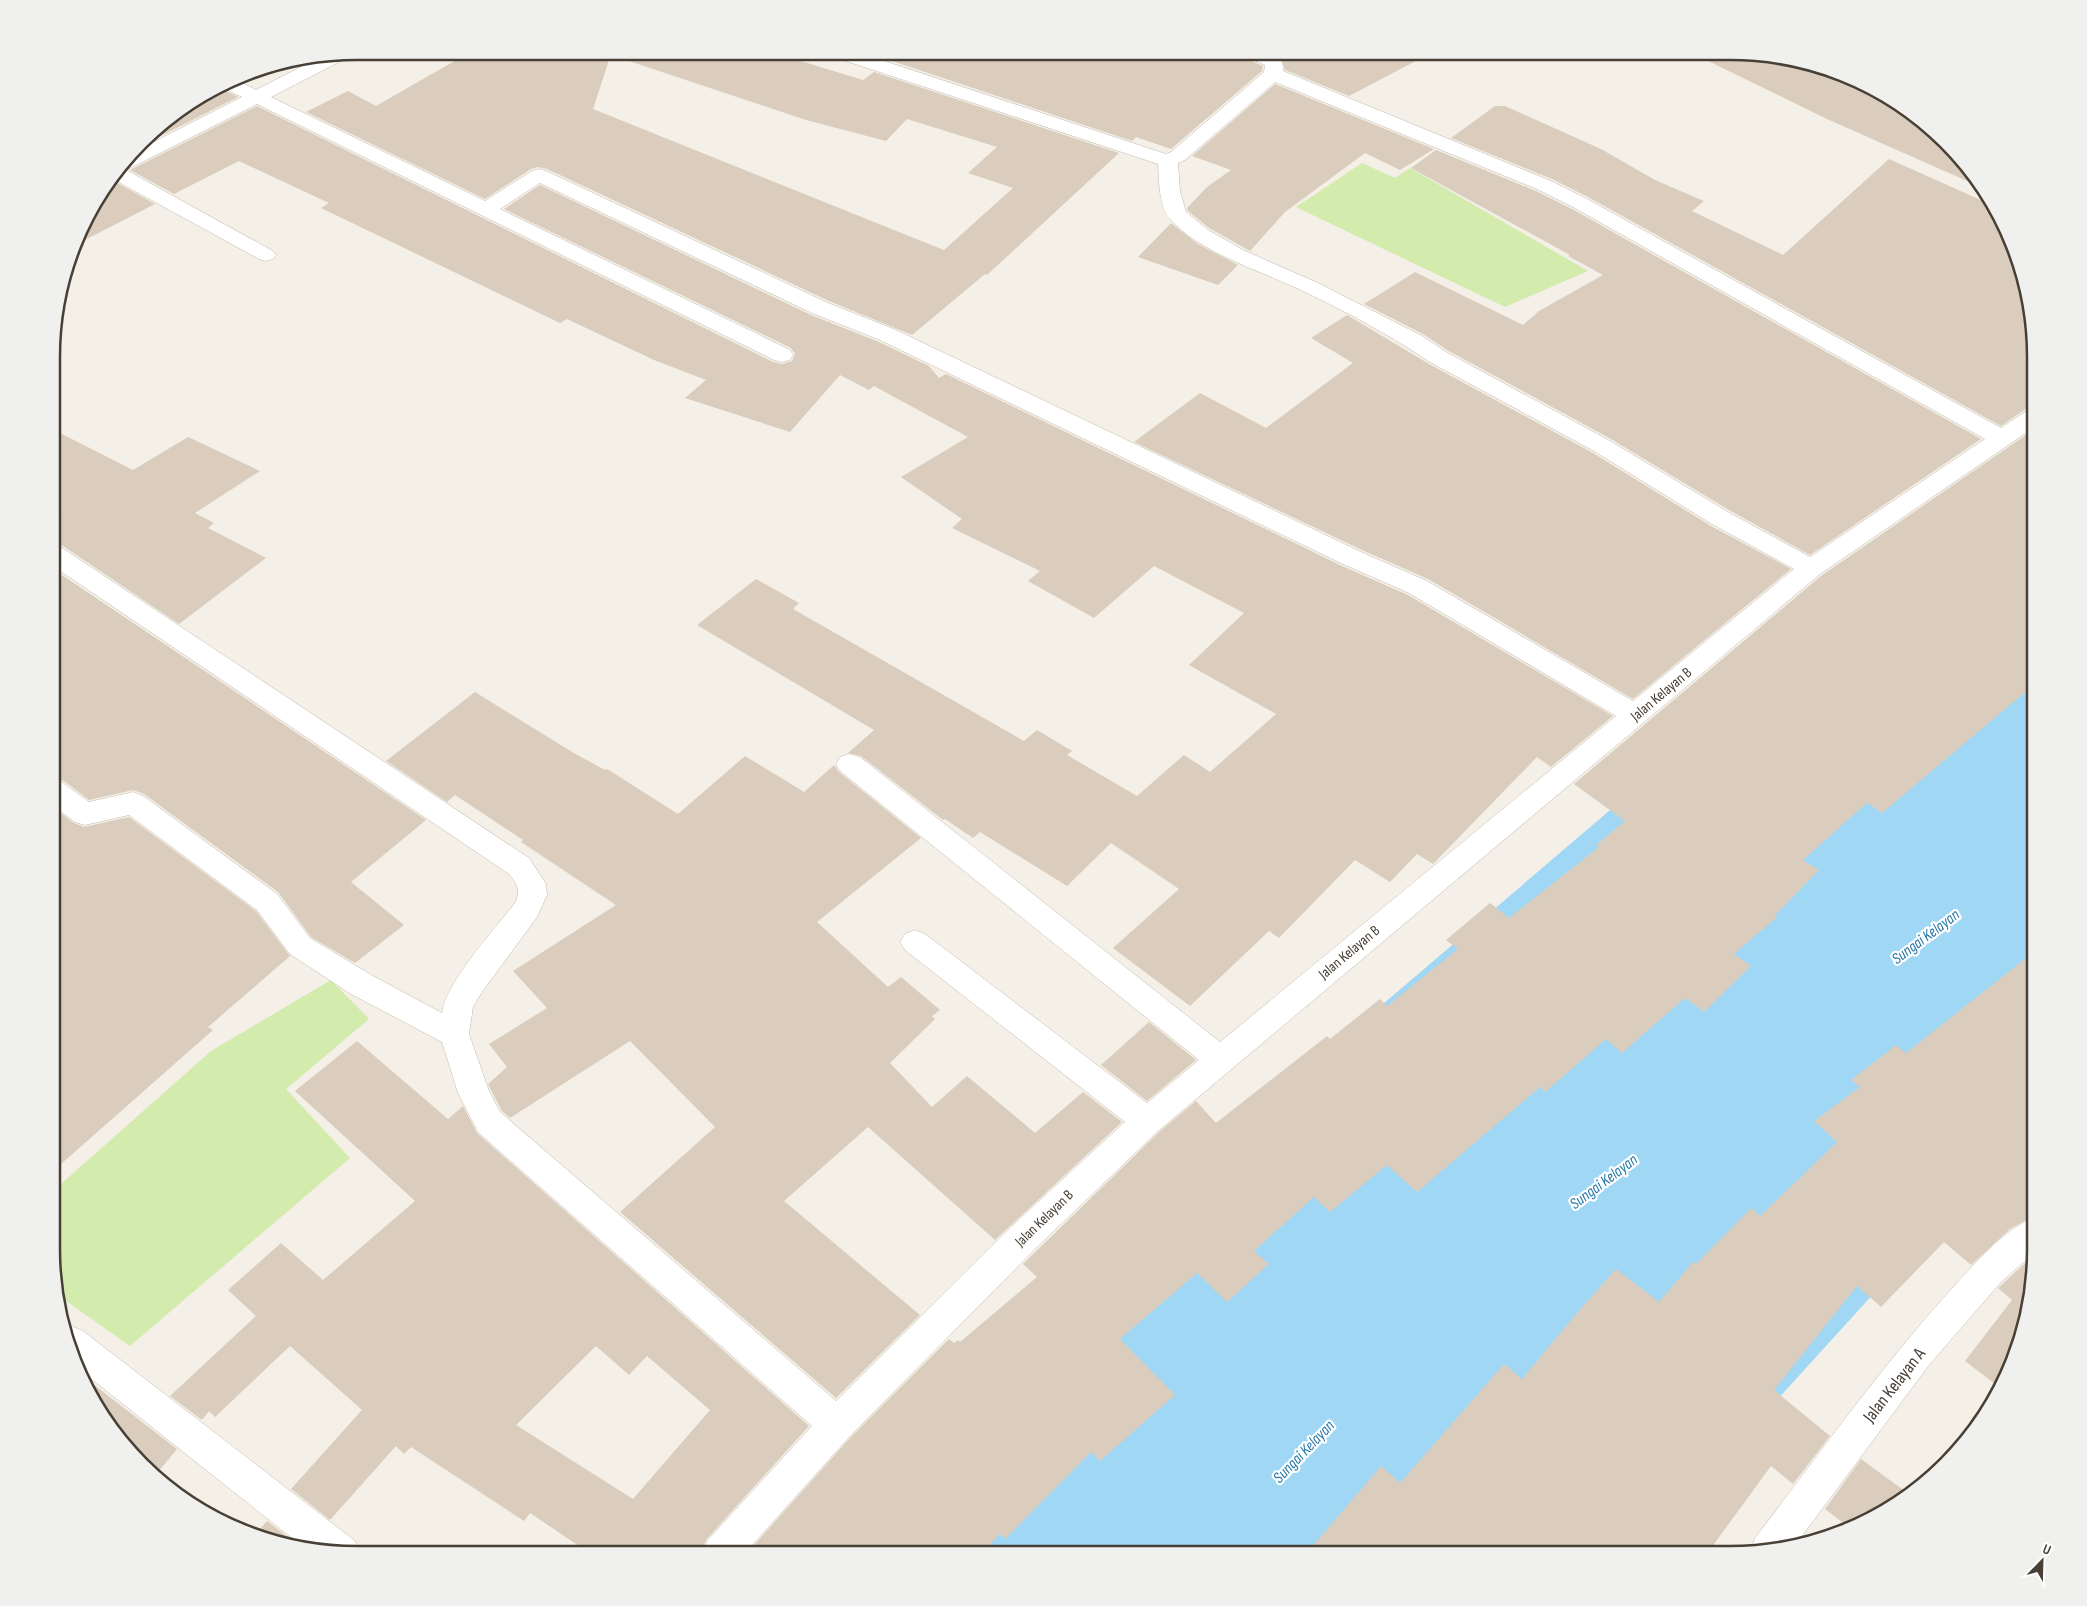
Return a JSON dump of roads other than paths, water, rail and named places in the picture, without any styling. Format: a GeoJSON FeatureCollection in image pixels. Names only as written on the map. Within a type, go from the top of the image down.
{"type":"FeatureCollection","features":[{"type":"Feature","properties":{"kind":"street"},"geometry":{"type":"LineString","coordinates":[[858,60],[1143,154],[1168,160],[1178,156],[1273,74],[1274,62],[1270,60]]}},
{"type":"Feature","properties":{"kind":"street"},"geometry":{"type":"LineString","coordinates":[[137,158],[325,62]]}},
{"type":"Feature","properties":{"kind":"street"},"geometry":{"type":"LineString","coordinates":[[1273,74],[1580,202],[2002,438]]}},
{"type":"Feature","properties":{"kind":"street"},"geometry":{"type":"LineString","coordinates":[[235,87],[782,355]]}},
{"type":"Feature","properties":{"kind":"street"},"geometry":{"type":"LineString","coordinates":[[1168,160],[1170,191],[1177,215],[1201,234],[1236,254],[1311,287],[1414,341],[1446,361],[1602,446],[1720,518],[1811,568]]}},
{"type":"Feature","properties":{"kind":"street"},"geometry":{"type":"LineString","coordinates":[[122,175],[266,255]]}},
{"type":"Feature","properties":{"kind":"street"},"geometry":{"type":"LineString","coordinates":[[485,210],[539,175],[820,308],[888,334],[1352,558],[1418,587],[1636,714]]}},
{"type":"Feature","properties":{"kind":"street","name":"Jalan Kelayan B"},"geometry":{"type":"LineString","coordinates":[[727,1546],[837,1425],[1024,1237],[1147,1121],[1811,568],[2027,421]]}},
{"type":"Feature","properties":{"kind":"street"},"geometry":{"type":"LineString","coordinates":[[60,559],[519,866],[532,884],[533,895],[527,909],[471,983],[458,1005],[454,1034],[474,1093],[489,1122],[837,1425]]}},
{"type":"Feature","properties":{"kind":"street"},"geometry":{"type":"LineString","coordinates":[[850,764],[1220,1059]]}},
{"type":"Feature","properties":{"kind":"street"},"geometry":{"type":"LineString","coordinates":[[60,795],[85,814],[133,803],[267,902],[300,946],[362,985],[454,1034]]}},
{"type":"Feature","properties":{"kind":"street"},"geometry":{"type":"LineString","coordinates":[[915,942],[1147,1121]]}},
{"type":"Feature","properties":{"kind":"street","name":"Jalan Kelayan A"},"geometry":{"type":"LineString","coordinates":[[1775,1542],[1917,1354],[1989,1271],[2027,1239]]}},
{"type":"Feature","properties":{"kind":"street"},"geometry":{"type":"LineString","coordinates":[[77,1347],[329,1544]]}},
{"type":"Feature","properties":{"kind":"water","name":"Sungai Kelayan"},"geometry":{"type":"Polygon","coordinates":[[[2027,514],[2027,1156],[1965,1193],[1766,1412],[1663,1546],[819,1546],[1321,1057],[1705,729],[2027,514]]]}}]}
